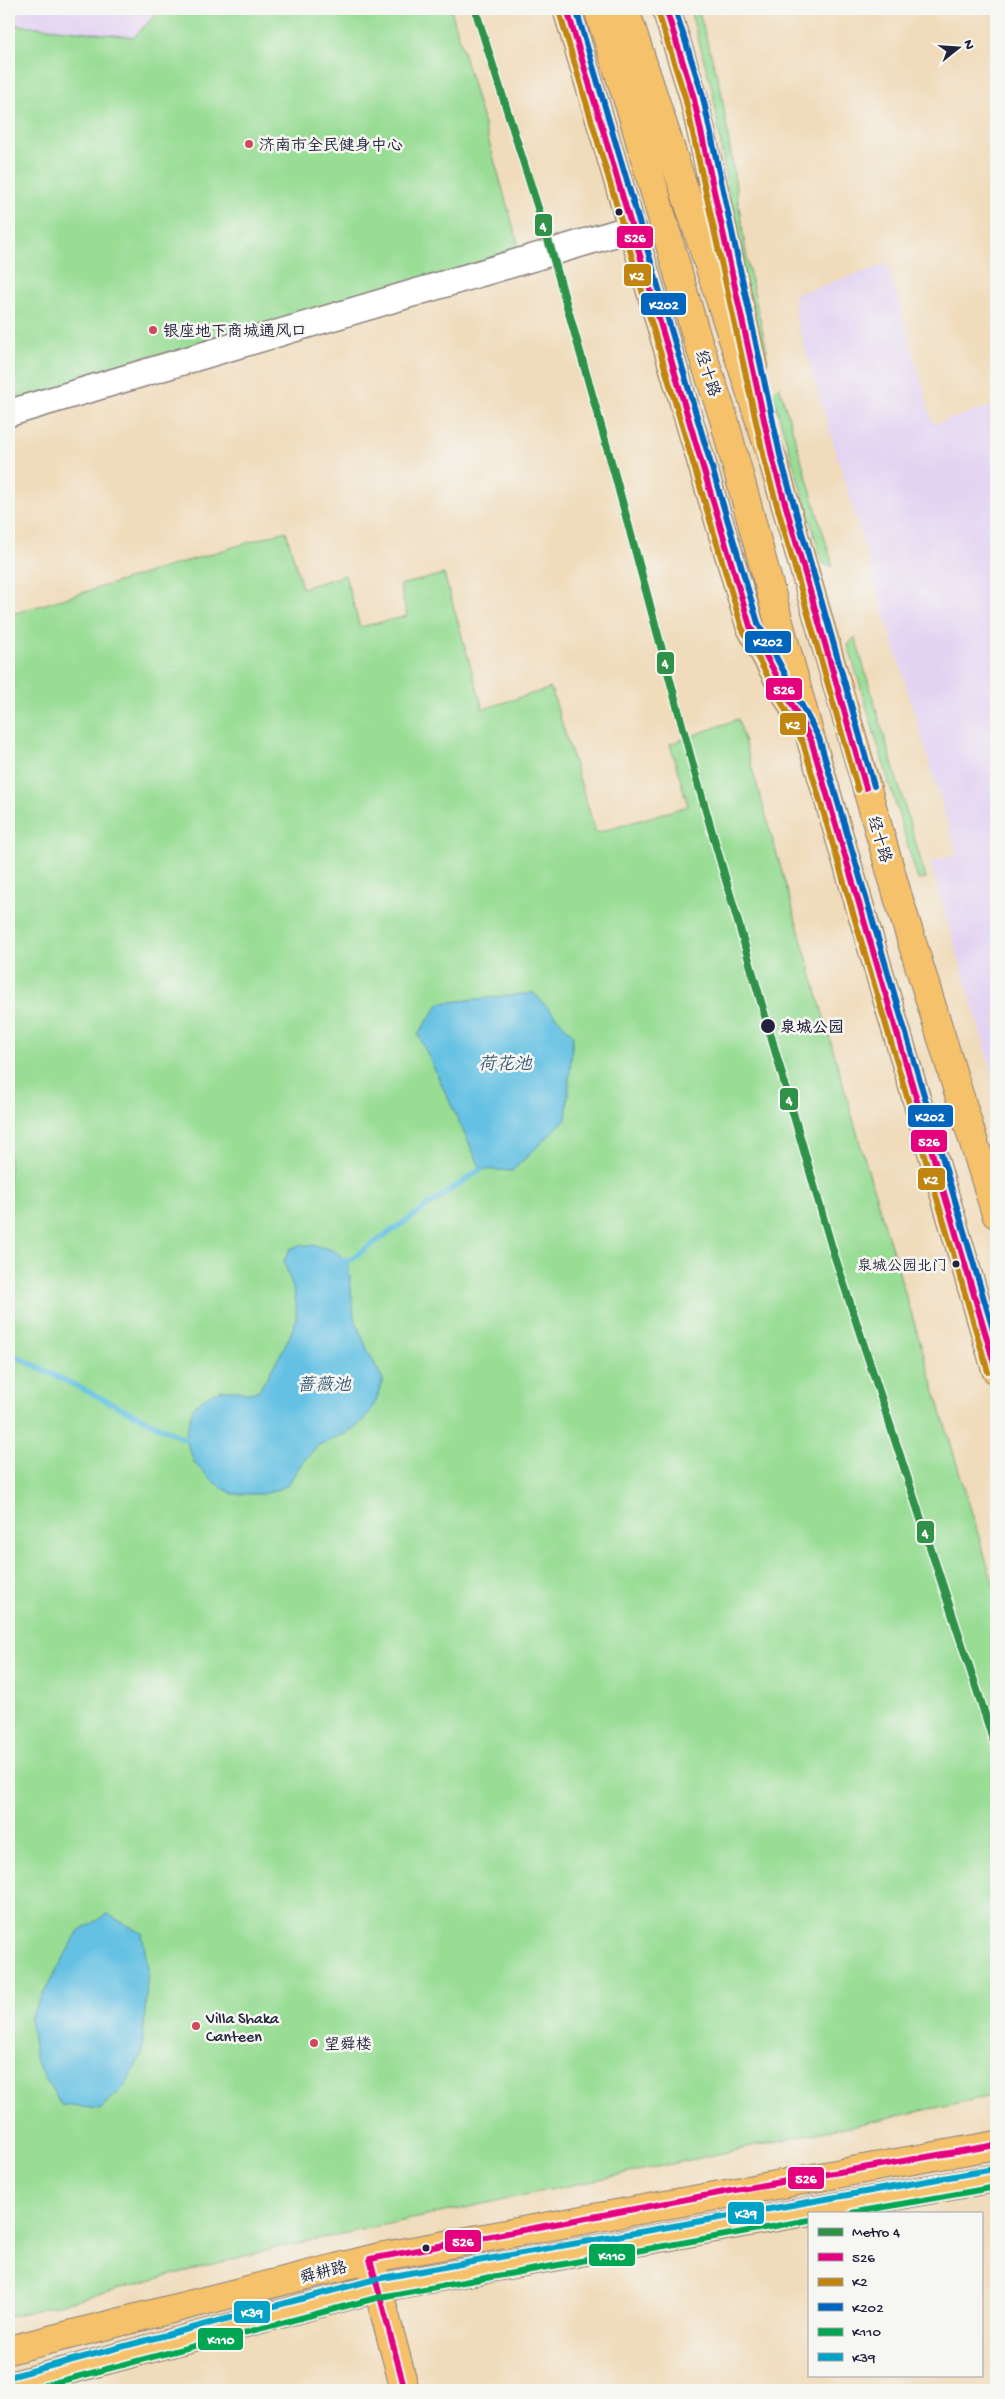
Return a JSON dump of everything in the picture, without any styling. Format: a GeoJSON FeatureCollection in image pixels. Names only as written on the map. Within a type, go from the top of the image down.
{"type":"FeatureCollection","features":[{"type":"Feature","properties":{"kind":"main road","name":"经十路"},"geometry":{"type":"LineString","coordinates":[[566,9],[633,228],[750,626],[811,740]]}},
{"type":"Feature","properties":{"kind":"main road","name":"经十路"},"geometry":{"type":"LineString","coordinates":[[598,9],[632,114],[696,332],[723,416],[811,740],[996,1370]]}},
{"type":"Feature","properties":{"kind":"main road","name":"经十路"},"geometry":{"type":"LineString","coordinates":[[626,9],[774,460],[898,898],[996,1214]]}},
{"type":"Feature","properties":{"kind":"main road","name":"经十路"},"geometry":{"type":"LineString","coordinates":[[666,9],[692,95],[774,460]]}},
{"type":"Feature","properties":{"kind":"main road","name":"舜耕路"},"geometry":{"type":"LineString","coordinates":[[9,2350],[370,2259],[735,2190],[996,2145]]}},
{"type":"Feature","properties":{"kind":"main road","name":"舜耕路"},"geometry":{"type":"LineString","coordinates":[[9,2386],[378,2288],[996,2178]]}},
{"type":"Feature","properties":{"kind":"main road"},"geometry":{"type":"LineString","coordinates":[[370,2259],[404,2387]]}},
{"type":"Feature","properties":{"kind":"street"},"geometry":{"type":"LineString","coordinates":[[9,413],[633,228]]}},
{"type":"Feature","properties":{"kind":"shaded area"},"geometry":{"type":"Polygon","coordinates":[[[9,9],[161,9],[134,37],[9,24],[9,9]]]}},
{"type":"Feature","properties":{"kind":"shaded area"},"geometry":{"type":"Polygon","coordinates":[[[888,264],[933,424],[996,405],[996,1084],[930,862],[957,855],[797,322],[794,295],[888,264]]]}},
{"type":"Feature","properties":{"kind":"green space","name":"济南市全民健身中心"},"geometry":{"type":"Polygon","coordinates":[[[161,9],[451,9],[520,250],[9,404],[9,24],[134,37],[161,9]]]}},
{"type":"Feature","properties":{"kind":"green space"},"geometry":{"type":"Polygon","coordinates":[[[690,9],[698,9],[721,90],[748,265],[767,351],[759,353],[739,267],[713,93],[690,9]]]}},
{"type":"Feature","properties":{"kind":"green space"},"geometry":{"type":"Polygon","coordinates":[[[779,385],[833,566],[823,564],[772,392],[779,385]]]}},
{"type":"Feature","properties":{"kind":"green space","name":"泉城公园"},"geometry":{"type":"Polygon","coordinates":[[[286,531],[302,588],[345,575],[360,627],[407,616],[400,585],[444,574],[483,709],[551,688],[596,833],[688,806],[670,744],[738,719],[864,1157],[996,1593],[996,2095],[280,2247],[9,2317],[9,615],[286,531]]]}},
{"type":"Feature","properties":{"kind":"green space"},"geometry":{"type":"Polygon","coordinates":[[[855,637],[926,878],[918,880],[848,645],[855,637]]]}},
{"type":"Feature","properties":{"kind":"water","name":"荷花池"},"geometry":{"type":"Polygon","coordinates":[[[534,993],[573,1035],[566,1119],[512,1171],[481,1169],[418,1034],[440,1003],[534,993]]]}},
{"type":"Feature","properties":{"kind":"water","name":"蔷薇池"},"geometry":{"type":"Polygon","coordinates":[[[300,1245],[326,1248],[348,1261],[354,1317],[367,1349],[383,1380],[376,1401],[364,1421],[346,1433],[317,1446],[301,1464],[287,1486],[264,1494],[233,1494],[215,1483],[195,1464],[185,1439],[193,1407],[206,1397],[222,1390],[248,1393],[259,1390],[280,1355],[294,1326],[297,1311],[296,1303],[284,1261],[290,1249],[300,1245]]]}},
{"type":"Feature","properties":{"kind":"water"},"geometry":{"type":"Polygon","coordinates":[[[107,1914],[142,1933],[148,1968],[142,2054],[125,2086],[100,2109],[61,2105],[36,2062],[30,2018],[78,1932],[107,1914]]]}},
{"type":"Feature","properties":{"kind":"waterway"},"geometry":{"type":"LineString","coordinates":[[348,1261],[481,1169]]}},
{"type":"Feature","properties":{"kind":"waterway"},"geometry":{"type":"LineString","coordinates":[[9,1353],[185,1439]]}},
{"type":"Feature","properties":{"kind":"metro line","name":"4"},"geometry":{"type":"LineString","coordinates":[[475,9],[550,246],[616,479],[695,773],[832,1248],[996,1748]]}},
{"type":"Feature","properties":{"kind":"transit line","name":"526"},"geometry":{"type":"LineString","coordinates":[[567,9],[750,626],[811,740],[996,1370]]}},
{"type":"Feature","properties":{"kind":"transit line","name":"K202"},"geometry":{"type":"LineString","coordinates":[[576,9],[758,623],[819,738],[996,1340]]}},
{"type":"Feature","properties":{"kind":"transit line","name":"526"},"geometry":{"type":"LineString","coordinates":[[666,9],[693,95],[773,461],[866,788]]}},
{"type":"Feature","properties":{"kind":"transit line","name":"K202"},"geometry":{"type":"LineString","coordinates":[[675,9],[702,93],[781,459],[874,786]]}},
{"type":"Feature","properties":{"kind":"transit line","name":"K2"},"geometry":{"type":"LineString","coordinates":[[559,11],[742,628],[803,743],[988,1372]]}},
{"type":"Feature","properties":{"kind":"transit line","name":"K2"},"geometry":{"type":"LineString","coordinates":[[658,12],[685,97],[765,463],[858,790]]}},
{"type":"Feature","properties":{"kind":"transit line","name":"526"},"geometry":{"type":"LineString","coordinates":[[405,2390],[370,2259],[735,2190],[996,2145]]}},
{"type":"Feature","properties":{"kind":"transit line","name":"K39"},"geometry":{"type":"LineString","coordinates":[[9,2377],[376,2279],[994,2169]]}},
{"type":"Feature","properties":{"kind":"transit line","name":"K110"},"geometry":{"type":"LineString","coordinates":[[857,2212],[996,2187]]}},
{"type":"Feature","properties":{"kind":"transit line","name":"K110"},"geometry":{"type":"LineString","coordinates":[[27,2390],[380,2297],[808,2220]]}},
{"type":"Feature","properties":{"kind":"place","name":"济南市全民健身中心"},"geometry":{"type":"Point","coordinates":[249,144]}},
{"type":"Feature","properties":{"kind":"place","name":"银座地下商城通风口"},"geometry":{"type":"Point","coordinates":[153,330]}},
{"type":"Feature","properties":{"kind":"place","name":"泉城公园"},"geometry":{"type":"Point","coordinates":[768,1026]}},
{"type":"Feature","properties":{"kind":"place","name":"泉城公园北门"},"geometry":{"type":"Point","coordinates":[956,1264]}},
{"type":"Feature","properties":{"kind":"place","name":"Villa Shaka Canteen"},"geometry":{"type":"Point","coordinates":[196,2026]}},
{"type":"Feature","properties":{"kind":"place","name":"望舜楼"},"geometry":{"type":"Point","coordinates":[314,2043]}}]}
